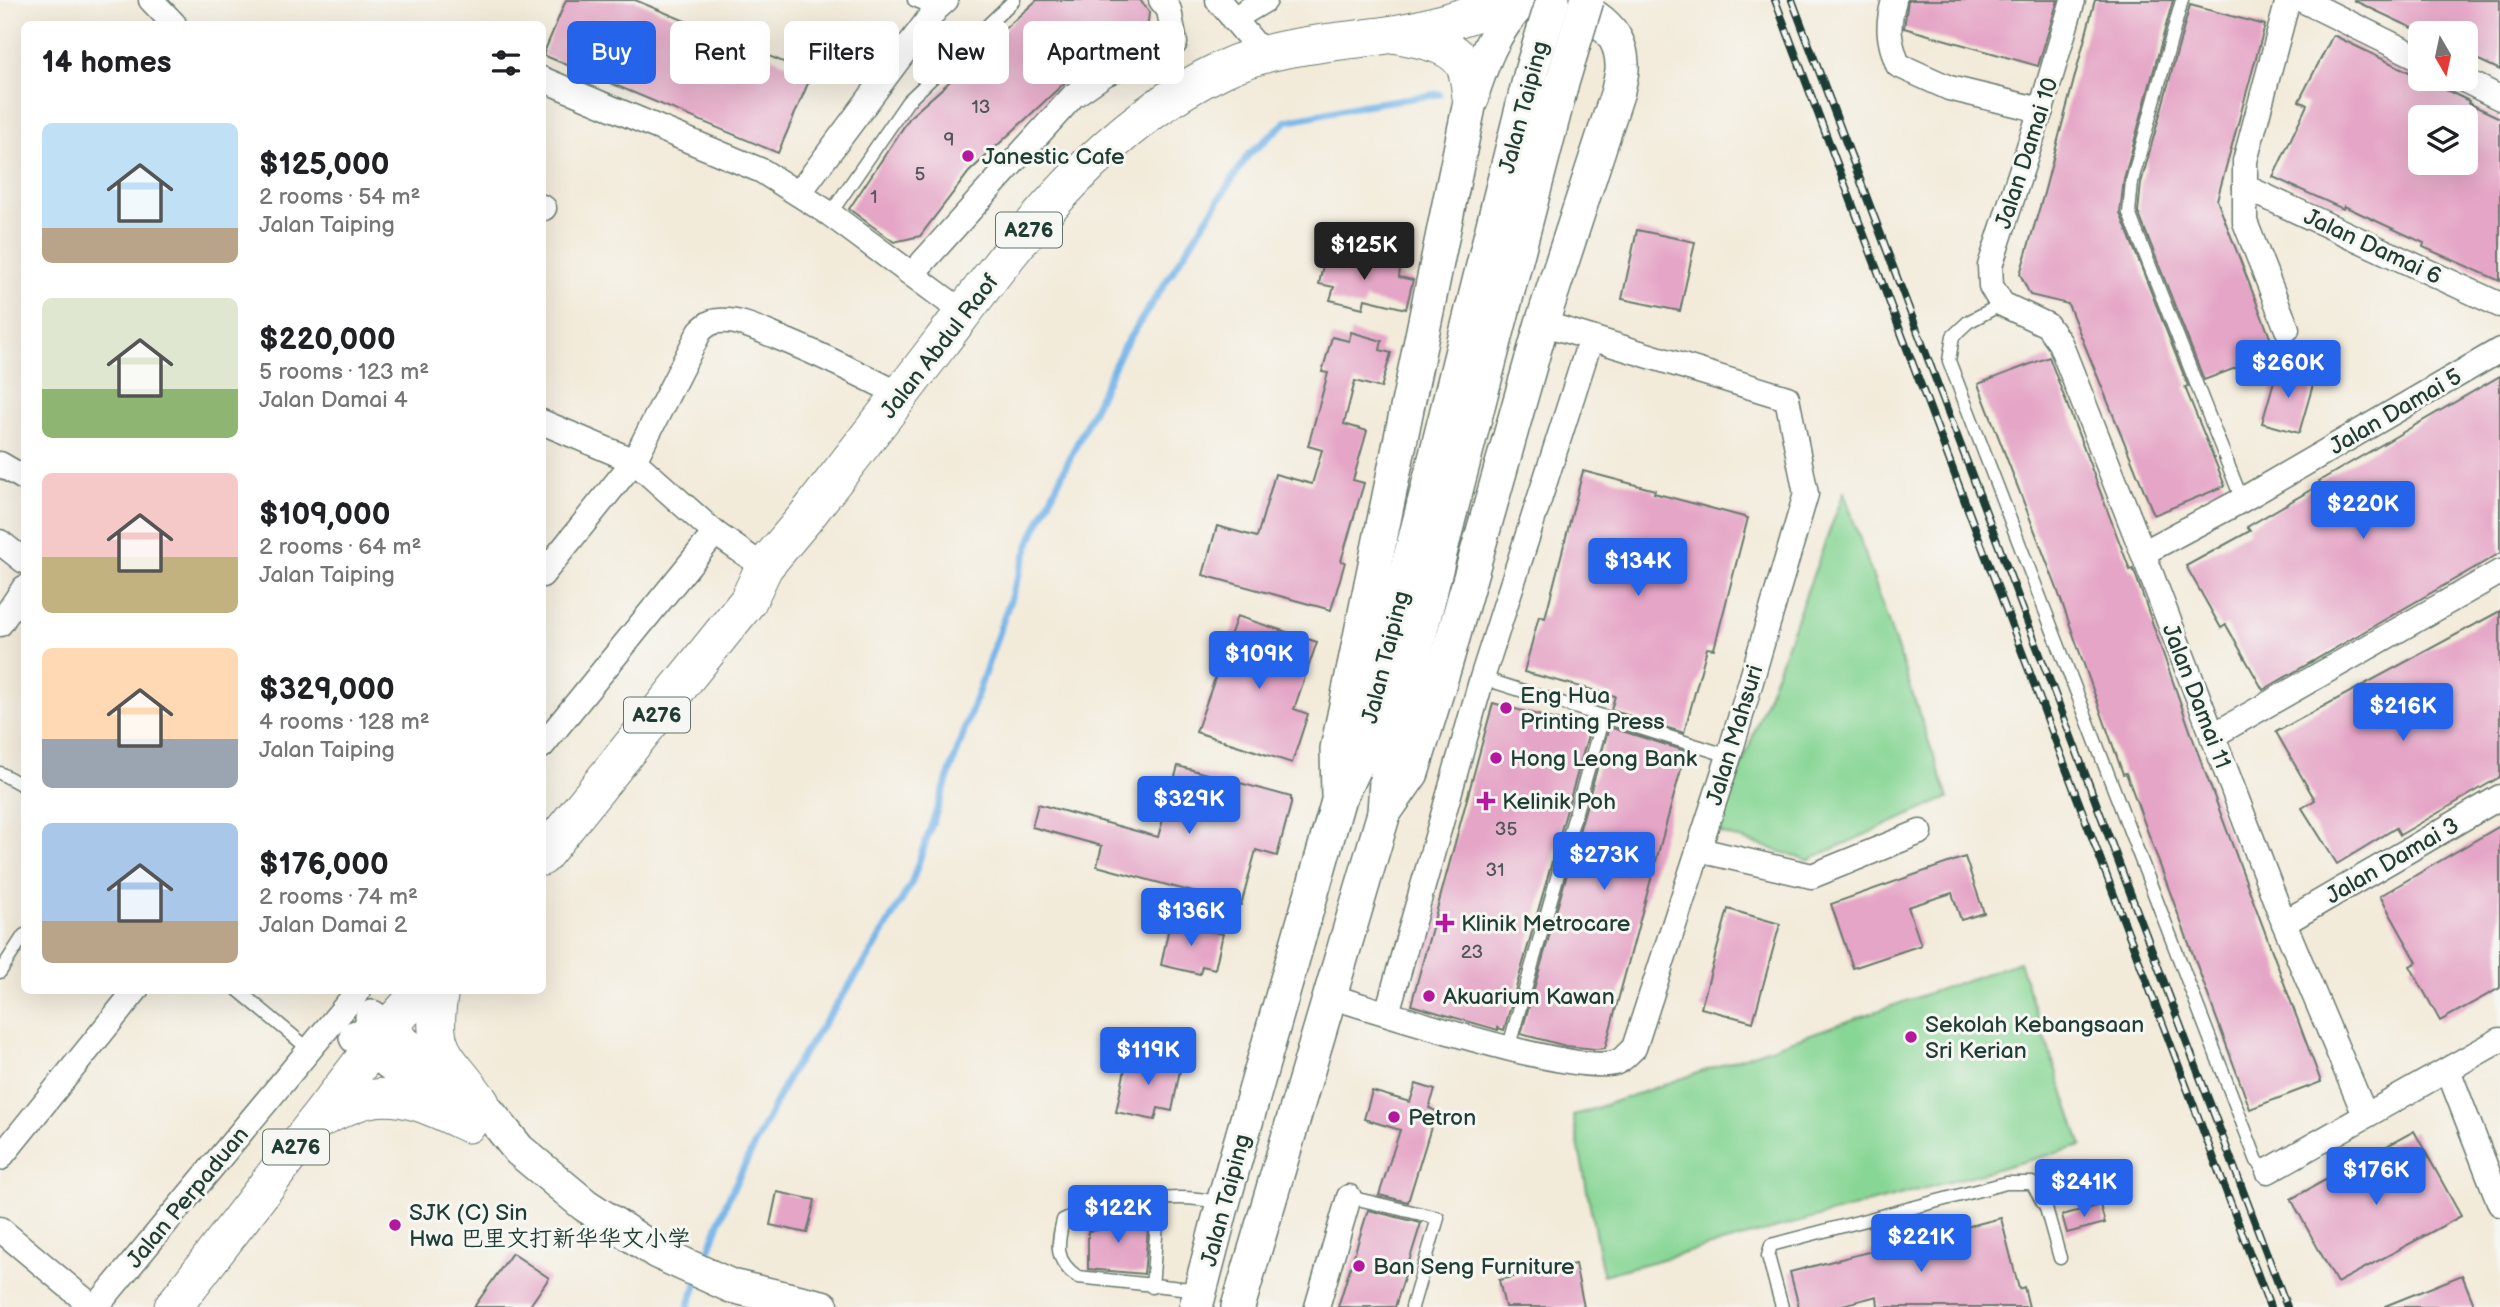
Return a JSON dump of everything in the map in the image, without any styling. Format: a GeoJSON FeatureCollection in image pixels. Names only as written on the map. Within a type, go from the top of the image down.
{"type":"FeatureCollection","features":[{"type":"Feature","properties":{"kind":"main road"},"geometry":{"type":"LineString","coordinates":[[1394,34],[1451,21],[1516,0]]}},
{"type":"Feature","properties":{"kind":"main road"},"geometry":{"type":"LineString","coordinates":[[1338,801],[1337,750],[1471,97],[1493,38],[1507,16],[1524,0]]}},
{"type":"Feature","properties":{"kind":"main road"},"geometry":{"type":"LineString","coordinates":[[1384,813],[1412,773],[1542,323],[1618,91],[1622,64],[1615,37],[1597,17],[1572,5],[1547,0]]}},
{"type":"Feature","properties":{"kind":"main road","name":"Jalan Taiping"},"geometry":{"type":"LineString","coordinates":[[1238,1307],[1384,813],[1387,765],[1438,506],[1532,68],[1553,0]]}},
{"type":"Feature","properties":{"kind":"main road","name":"Jalan Taiping"},"geometry":{"type":"LineString","coordinates":[[1196,1299],[1338,801],[1360,755],[1438,506],[1587,0]]}},
{"type":"Feature","properties":{"kind":"main road"},"geometry":{"type":"LineString","coordinates":[[1394,34],[1429,41],[1450,50],[1465,67],[1471,97]]}},
{"type":"Feature","properties":{"kind":"main road","name":"Jalan Abdul Raof"},"geometry":{"type":"LineString","coordinates":[[547,835],[733,587],[764,568],[1055,198],[1117,138],[1178,95],[1224,69],[1264,55],[1348,39],[1394,34]]}},
{"type":"Feature","properties":{"kind":"main road","name":"A276"},"geometry":{"type":"LineString","coordinates":[[150,1307],[373,1019],[415,994]]}},
{"type":"Feature","properties":{"kind":"main road"},"geometry":{"type":"LineString","coordinates":[[439,994],[435,1015],[436,1038],[475,1114]]}},
{"type":"Feature","properties":{"kind":"main road"},"geometry":{"type":"LineString","coordinates":[[373,1019],[475,1114],[584,1206],[657,1252],[731,1286],[821,1307]]}},
{"type":"Feature","properties":{"kind":"main road","name":"A276"},"geometry":{"type":"LineString","coordinates":[[173,1307],[315,1122],[373,1019]]}},
{"type":"Feature","properties":{"kind":"main road"},"geometry":{"type":"LineString","coordinates":[[315,1122],[372,1098],[394,1096],[437,1109],[475,1114]]}},
{"type":"Feature","properties":{"kind":"street"},"geometry":{"type":"LineString","coordinates":[[151,0],[171,21]]}},
{"type":"Feature","properties":{"kind":"street"},"geometry":{"type":"LineString","coordinates":[[913,273],[1073,96],[1105,74],[1175,43],[1169,10],[1161,0]]}},
{"type":"Feature","properties":{"kind":"street"},"geometry":{"type":"LineString","coordinates":[[1218,0],[1264,55]]}},
{"type":"Feature","properties":{"kind":"street"},"geometry":{"type":"LineString","coordinates":[[1233,19],[1265,0]]}},
{"type":"Feature","properties":{"kind":"street"},"geometry":{"type":"LineString","coordinates":[[1894,0],[1888,22],[1890,45],[1898,65],[1949,88],[2041,110]]}},
{"type":"Feature","properties":{"kind":"street","name":"Jalan Damai 10"},"geometry":{"type":"LineString","coordinates":[[2002,304],[1991,286],[1990,266],[2041,110],[2073,0]]}},
{"type":"Feature","properties":{"kind":"street"},"geometry":{"type":"LineString","coordinates":[[2287,329],[2245,222],[2245,161],[2288,0]]}},
{"type":"Feature","properties":{"kind":"street"},"geometry":{"type":"LineString","coordinates":[[2302,0],[2408,52]]}},
{"type":"Feature","properties":{"kind":"street"},"geometry":{"type":"LineString","coordinates":[[799,193],[932,3]]}},
{"type":"Feature","properties":{"kind":"street"},"geometry":{"type":"LineString","coordinates":[[546,81],[762,171],[830,214],[964,313]]}},
{"type":"Feature","properties":{"kind":"street"},"geometry":{"type":"LineString","coordinates":[[2478,87],[2500,98]]}},
{"type":"Feature","properties":{"kind":"street","name":"Jalan Damai 6"},"geometry":{"type":"LineString","coordinates":[[2245,187],[2500,305]]}},
{"type":"Feature","properties":{"kind":"street","name":"Jalan Damai 11"},"geometry":{"type":"LineString","coordinates":[[2002,304],[2047,325],[2060,343],[2284,923],[2365,1115]]}},
{"type":"Feature","properties":{"kind":"street"},"geometry":{"type":"LineString","coordinates":[[546,570],[634,461],[700,331],[709,323],[719,320],[757,329],[832,359],[901,395]]}},
{"type":"Feature","properties":{"kind":"street"},"geometry":{"type":"LineString","coordinates":[[1387,1013],[1482,678],[1591,338],[1542,323]]}},
{"type":"Feature","properties":{"kind":"street","name":"Jalan Mahsuri"},"geometry":{"type":"LineString","coordinates":[[1508,1049],[1592,1065],[1618,1062],[1634,1048],[1729,757],[1806,494],[1787,398],[1591,338]]}},
{"type":"Feature","properties":{"kind":"street","name":"Jalan Damai 5"},"geometry":{"type":"LineString","coordinates":[[2143,553],[2242,500],[2500,350]]}},
{"type":"Feature","properties":{"kind":"street"},"geometry":{"type":"LineString","coordinates":[[546,424],[634,461],[715,533],[764,568]]}},
{"type":"Feature","properties":{"kind":"street"},"geometry":{"type":"LineString","coordinates":[[0,464],[21,476]]}},
{"type":"Feature","properties":{"kind":"street"},"geometry":{"type":"LineString","coordinates":[[546,741],[715,533]]}},
{"type":"Feature","properties":{"kind":"street"},"geometry":{"type":"LineString","coordinates":[[0,542],[21,559]]}},
{"type":"Feature","properties":{"kind":"street"},"geometry":{"type":"LineString","coordinates":[[2212,736],[2500,572]]}},
{"type":"Feature","properties":{"kind":"street"},"geometry":{"type":"LineString","coordinates":[[0,624],[21,592]]}},
{"type":"Feature","properties":{"kind":"street"},"geometry":{"type":"LineString","coordinates":[[1445,666],[1482,678]]}},
{"type":"Feature","properties":{"kind":"street","name":"Jalan Damai 3"},"geometry":{"type":"LineString","coordinates":[[2284,923],[2500,797]]}},
{"type":"Feature","properties":{"kind":"street"},"geometry":{"type":"LineString","coordinates":[[1699,850],[1812,876],[1920,832]]}},
{"type":"Feature","properties":{"kind":"street"},"geometry":{"type":"LineString","coordinates":[[0,1158],[133,994]]}},
{"type":"Feature","properties":{"kind":"street"},"geometry":{"type":"LineString","coordinates":[[1329,996],[1508,1049]]}},
{"type":"Feature","properties":{"kind":"street","name":"Jalan Perpaduan"},"geometry":{"type":"LineString","coordinates":[[94,1307],[310,1050],[373,1019]]}},
{"type":"Feature","properties":{"kind":"street"},"geometry":{"type":"LineString","coordinates":[[2268,1171],[2500,1040]]}},
{"type":"Feature","properties":{"kind":"street"},"geometry":{"type":"LineString","coordinates":[[2448,1070],[2500,1205]]}},
{"type":"Feature","properties":{"kind":"street"},"geometry":{"type":"LineString","coordinates":[[1317,1307],[1349,1196]]}},
{"type":"Feature","properties":{"kind":"street"},"geometry":{"type":"LineString","coordinates":[[0,1229],[94,1307]]}},
{"type":"Feature","properties":{"kind":"lane"},"geometry":{"type":"LineString","coordinates":[[830,214],[908,101],[1014,0]]}},
{"type":"Feature","properties":{"kind":"lane"},"geometry":{"type":"LineString","coordinates":[[2182,0],[2132,181],[2129,213],[2242,500]]}},
{"type":"Feature","properties":{"kind":"lane"},"geometry":{"type":"LineString","coordinates":[[2002,304],[1968,322],[1953,336],[1949,360],[2257,1161],[2268,1171]]}},
{"type":"Feature","properties":{"kind":"lane"},"geometry":{"type":"LineString","coordinates":[[1482,678],[1729,757]]}},
{"type":"Feature","properties":{"kind":"lane"},"geometry":{"type":"LineString","coordinates":[[1508,1049],[1603,717]]}},
{"type":"Feature","properties":{"kind":"lane"},"geometry":{"type":"LineString","coordinates":[[0,773],[21,784]]}},
{"type":"Feature","properties":{"kind":"lane"},"geometry":{"type":"LineString","coordinates":[[0,972],[21,940]]}},
{"type":"Feature","properties":{"kind":"lane"},"geometry":{"type":"LineString","coordinates":[[243,994],[310,1050]]}},
{"type":"Feature","properties":{"kind":"lane"},"geometry":{"type":"LineString","coordinates":[[1782,1307],[1768,1256],[1771,1245],[2006,1183],[2032,1183],[2046,1208],[2060,1258]]}},
{"type":"Feature","properties":{"kind":"lane"},"geometry":{"type":"LineString","coordinates":[[1349,1196],[1438,1218],[1412,1307]]}},
{"type":"Feature","properties":{"kind":"lane"},"geometry":{"type":"LineString","coordinates":[[1152,1287],[1159,1198]]}},
{"type":"Feature","properties":{"kind":"lane"},"geometry":{"type":"LineString","coordinates":[[1196,1299],[1152,1287],[1078,1277],[1065,1268],[1057,1244],[1063,1220],[1077,1212],[1159,1198],[1202,1198],[1223,1203]]}},
{"type":"Feature","properties":{"kind":"green space"},"geometry":{"type":"Polygon","coordinates":[[[1844,492],[1948,798],[1808,860],[1717,832],[1844,492]]]}},
{"type":"Feature","properties":{"kind":"green space"},"geometry":{"type":"Polygon","coordinates":[[[2019,962],[2082,1146],[1603,1275],[1573,1116],[2019,962]]]}},
{"type":"Feature","properties":{"kind":"building"},"geometry":{"type":"Polygon","coordinates":[[[566,0],[635,0],[685,21],[670,21],[670,84],[770,84],[770,56],[784,62],[784,84],[808,84],[778,153],[613,84],[656,84],[656,21],[567,21],[567,65],[546,56],[546,48],[566,0]]]}},
{"type":"Feature","properties":{"kind":"building"},"geometry":{"type":"Polygon","coordinates":[[[1037,0],[1140,0],[1149,12],[1148,21],[1023,21],[1023,84],[1063,84],[969,172],[920,236],[894,242],[849,209],[911,116],[947,84],[1009,84],[1009,25],[1037,0]]]}},
{"type":"Feature","properties":{"kind":"building"},"geometry":{"type":"Polygon","coordinates":[[[1908,0],[2058,0],[2038,66],[1904,28],[1908,0]]]}},
{"type":"Feature","properties":{"kind":"building"},"geometry":{"type":"Polygon","coordinates":[[[2095,0],[2173,0],[2124,179],[2120,213],[2225,486],[2154,515],[2068,304],[2030,295],[2020,274],[2095,0]]]}},
{"type":"Feature","properties":{"kind":"building"},"geometry":{"type":"Polygon","coordinates":[[[2353,0],[2500,0],[2500,70],[2478,60],[2478,21],[2408,21],[2408,26],[2353,0]]]}},
{"type":"Feature","properties":{"kind":"building"},"geometry":{"type":"Polygon","coordinates":[[[2190,5],[2265,25],[2217,200],[2276,353],[2204,380],[2138,212],[2141,183],[2190,5]]]}},
{"type":"Feature","properties":{"kind":"building"},"geometry":{"type":"Polygon","coordinates":[[[2333,35],[2408,71],[2408,91],[2448,91],[2472,105],[2408,105],[2408,175],[2478,175],[2478,108],[2500,118],[2500,281],[2423,247],[2424,243],[2344,206],[2343,209],[2273,177],[2307,105],[2299,101],[2333,35]]]}},
{"type":"Feature","properties":{"kind":"building"},"geometry":{"type":"Polygon","coordinates":[[[1637,230],[1695,242],[1680,311],[1622,299],[1637,230]]]}},
{"type":"Feature","properties":{"kind":"building"},"geometry":{"type":"Polygon","coordinates":[[[1326,251],[1400,268],[1399,277],[1413,280],[1406,309],[1365,299],[1363,308],[1330,300],[1334,287],[1319,284],[1326,251]]]}},
{"type":"Feature","properties":{"kind":"building"},"geometry":{"type":"Polygon","coordinates":[[[1351,332],[1382,341],[1380,350],[1391,353],[1381,388],[1355,381],[1344,424],[1367,431],[1353,480],[1364,483],[1341,561],[1345,562],[1331,610],[1203,575],[1217,526],[1257,537],[1275,474],[1312,484],[1322,450],[1308,446],[1328,373],[1322,372],[1332,337],[1349,341],[1351,332]]]}},
{"type":"Feature","properties":{"kind":"building"},"geometry":{"type":"Polygon","coordinates":[[[2049,357],[2130,570],[2133,569],[2137,579],[2198,753],[2321,1082],[2250,1109],[1978,384],[2049,357]]]}},
{"type":"Feature","properties":{"kind":"building"},"geometry":{"type":"Polygon","coordinates":[[[2278,367],[2315,378],[2299,433],[2262,423],[2278,367]]]}},
{"type":"Feature","properties":{"kind":"building"},"geometry":{"type":"Polygon","coordinates":[[[2500,376],[2500,553],[2263,690],[2226,625],[2221,628],[2186,566],[2250,531],[2247,527],[2321,484],[2319,481],[2500,376]]]}},
{"type":"Feature","properties":{"kind":"building"},"geometry":{"type":"Polygon","coordinates":[[[1583,471],[1748,518],[1714,649],[1707,648],[1684,733],[1611,710],[1615,696],[1524,672],[1539,616],[1545,618],[1583,471]]]}},
{"type":"Feature","properties":{"kind":"building"},"geometry":{"type":"Polygon","coordinates":[[[2500,611],[2500,777],[2400,835],[2396,828],[2337,864],[2302,808],[2315,800],[2276,732],[2500,611]]]}},
{"type":"Feature","properties":{"kind":"building"},"geometry":{"type":"Polygon","coordinates":[[[1237,616],[1317,642],[1294,709],[1308,714],[1292,763],[1196,732],[1237,616]]]}},
{"type":"Feature","properties":{"kind":"building"},"geometry":{"type":"Polygon","coordinates":[[[1493,703],[1590,729],[1504,1030],[1411,1005],[1493,703]]]}},
{"type":"Feature","properties":{"kind":"building"},"geometry":{"type":"Polygon","coordinates":[[[1609,727],[1686,751],[1605,1048],[1596,1049],[1566,1046],[1521,1034],[1609,727]]]}},
{"type":"Feature","properties":{"kind":"building"},"geometry":{"type":"Polygon","coordinates":[[[1178,766],[1291,797],[1277,856],[1256,850],[1241,905],[1097,866],[1102,846],[1032,827],[1038,804],[1158,837],[1178,766]]]}},
{"type":"Feature","properties":{"kind":"building"},"geometry":{"type":"Polygon","coordinates":[[[2500,826],[2500,988],[2440,1021],[2410,966],[2417,962],[2380,896],[2500,826]]]}},
{"type":"Feature","properties":{"kind":"building"},"geometry":{"type":"Polygon","coordinates":[[[1965,857],[1984,913],[1961,920],[1952,893],[1908,907],[1921,945],[1853,968],[1831,904],[1965,857]]]}},
{"type":"Feature","properties":{"kind":"building"},"geometry":{"type":"Polygon","coordinates":[[[1728,909],[1780,924],[1753,1022],[1701,1008],[1728,909]]]}},
{"type":"Feature","properties":{"kind":"building"},"geometry":{"type":"Polygon","coordinates":[[[1170,922],[1223,934],[1215,969],[1202,966],[1200,974],[1161,965],[1170,922]]]}},
{"type":"Feature","properties":{"kind":"building"},"geometry":{"type":"Polygon","coordinates":[[[1128,1055],[1181,1065],[1172,1111],[1158,1108],[1155,1120],[1116,1112],[1128,1055]]]}},
{"type":"Feature","properties":{"kind":"building"},"geometry":{"type":"Polygon","coordinates":[[[1416,1084],[1435,1090],[1429,1108],[1436,1111],[1408,1202],[1379,1195],[1400,1130],[1364,1119],[1372,1091],[1410,1102],[1416,1084]]]}},
{"type":"Feature","properties":{"kind":"building"},"geometry":{"type":"Polygon","coordinates":[[[2414,1131],[2461,1216],[2337,1283],[2291,1199],[2414,1131]]]}},
{"type":"Feature","properties":{"kind":"building"},"geometry":{"type":"Polygon","coordinates":[[[777,1192],[815,1200],[807,1233],[770,1225],[777,1192]]]}},
{"type":"Feature","properties":{"kind":"building"},"geometry":{"type":"Polygon","coordinates":[[[2100,1205],[2105,1223],[2067,1233],[2062,1215],[2100,1205]]]}},
{"type":"Feature","properties":{"kind":"building"},"geometry":{"type":"Polygon","coordinates":[[[1368,1210],[1421,1223],[1395,1307],[1338,1307],[1368,1210]]]}},
{"type":"Feature","properties":{"kind":"building"},"geometry":{"type":"Polygon","coordinates":[[[1138,1211],[1138,1230],[1148,1229],[1144,1274],[1088,1269],[1088,1231],[1098,1230],[1098,1218],[1138,1211]]]}},
{"type":"Feature","properties":{"kind":"building"},"geometry":{"type":"Polygon","coordinates":[[[2001,1218],[2019,1289],[2024,1287],[2029,1307],[1878,1307],[1877,1296],[1835,1307],[1799,1307],[1790,1272],[2001,1218]]]}},
{"type":"Feature","properties":{"kind":"building"},"geometry":{"type":"Polygon","coordinates":[[[512,1253],[549,1278],[529,1307],[474,1307],[512,1253]]]}},
{"type":"Feature","properties":{"kind":"building"},"geometry":{"type":"Polygon","coordinates":[[[1575,1264],[1584,1307],[1505,1307],[1499,1280],[1575,1264]]]}},
{"type":"Feature","properties":{"kind":"building"},"geometry":{"type":"Polygon","coordinates":[[[2462,1275],[2475,1307],[2385,1307],[2385,1306],[2462,1275]]]}},
{"type":"Feature","properties":{"kind":"waterway"},"geometry":{"type":"LineString","coordinates":[[704,1264],[727,1201],[789,1075],[870,955],[911,884],[1032,537],[1123,348],[1248,155],[1287,121],[1364,105],[1439,94]]}},
{"type":"Feature","properties":{"kind":"waterway"},"geometry":{"type":"LineString","coordinates":[[688,1307],[698,1281]]}},
{"type":"Feature","properties":{"kind":"railway"},"geometry":{"type":"LineString","coordinates":[[1775,0],[2270,1307]]}},
{"type":"Feature","properties":{"kind":"railway"},"geometry":{"type":"LineString","coordinates":[[1792,0],[2287,1307]]}},
{"type":"Feature","properties":{"kind":"place","name":"Janestic Cafe"},"geometry":{"type":"Point","coordinates":[968,156]}},
{"type":"Feature","properties":{"kind":"place","name":"Eng Hua Printing Press"},"geometry":{"type":"Point","coordinates":[1506,708]}},
{"type":"Feature","properties":{"kind":"place","name":"Hong Leong Bank"},"geometry":{"type":"Point","coordinates":[1496,758]}},
{"type":"Feature","properties":{"kind":"place","name":"Kelinik Poh"},"geometry":{"type":"Point","coordinates":[1486,801]}},
{"type":"Feature","properties":{"kind":"place","name":"Klinik Metrocare"},"geometry":{"type":"Point","coordinates":[1445,923]}},
{"type":"Feature","properties":{"kind":"place","name":"Akuarium Kawan"},"geometry":{"type":"Point","coordinates":[1429,996]}},
{"type":"Feature","properties":{"kind":"place","name":"Sekolah Kebangsaan Sri Kerian"},"geometry":{"type":"Point","coordinates":[1911,1037]}},
{"type":"Feature","properties":{"kind":"place","name":"Petron"},"geometry":{"type":"Point","coordinates":[1394,1117]}},
{"type":"Feature","properties":{"kind":"place","name":"SJK (C) Sin Hwa 巴里文打新华华文小学"},"geometry":{"type":"Point","coordinates":[395,1225]}},
{"type":"Feature","properties":{"kind":"place","name":"Ban Seng Furniture"},"geometry":{"type":"Point","coordinates":[1359,1266]}}]}
